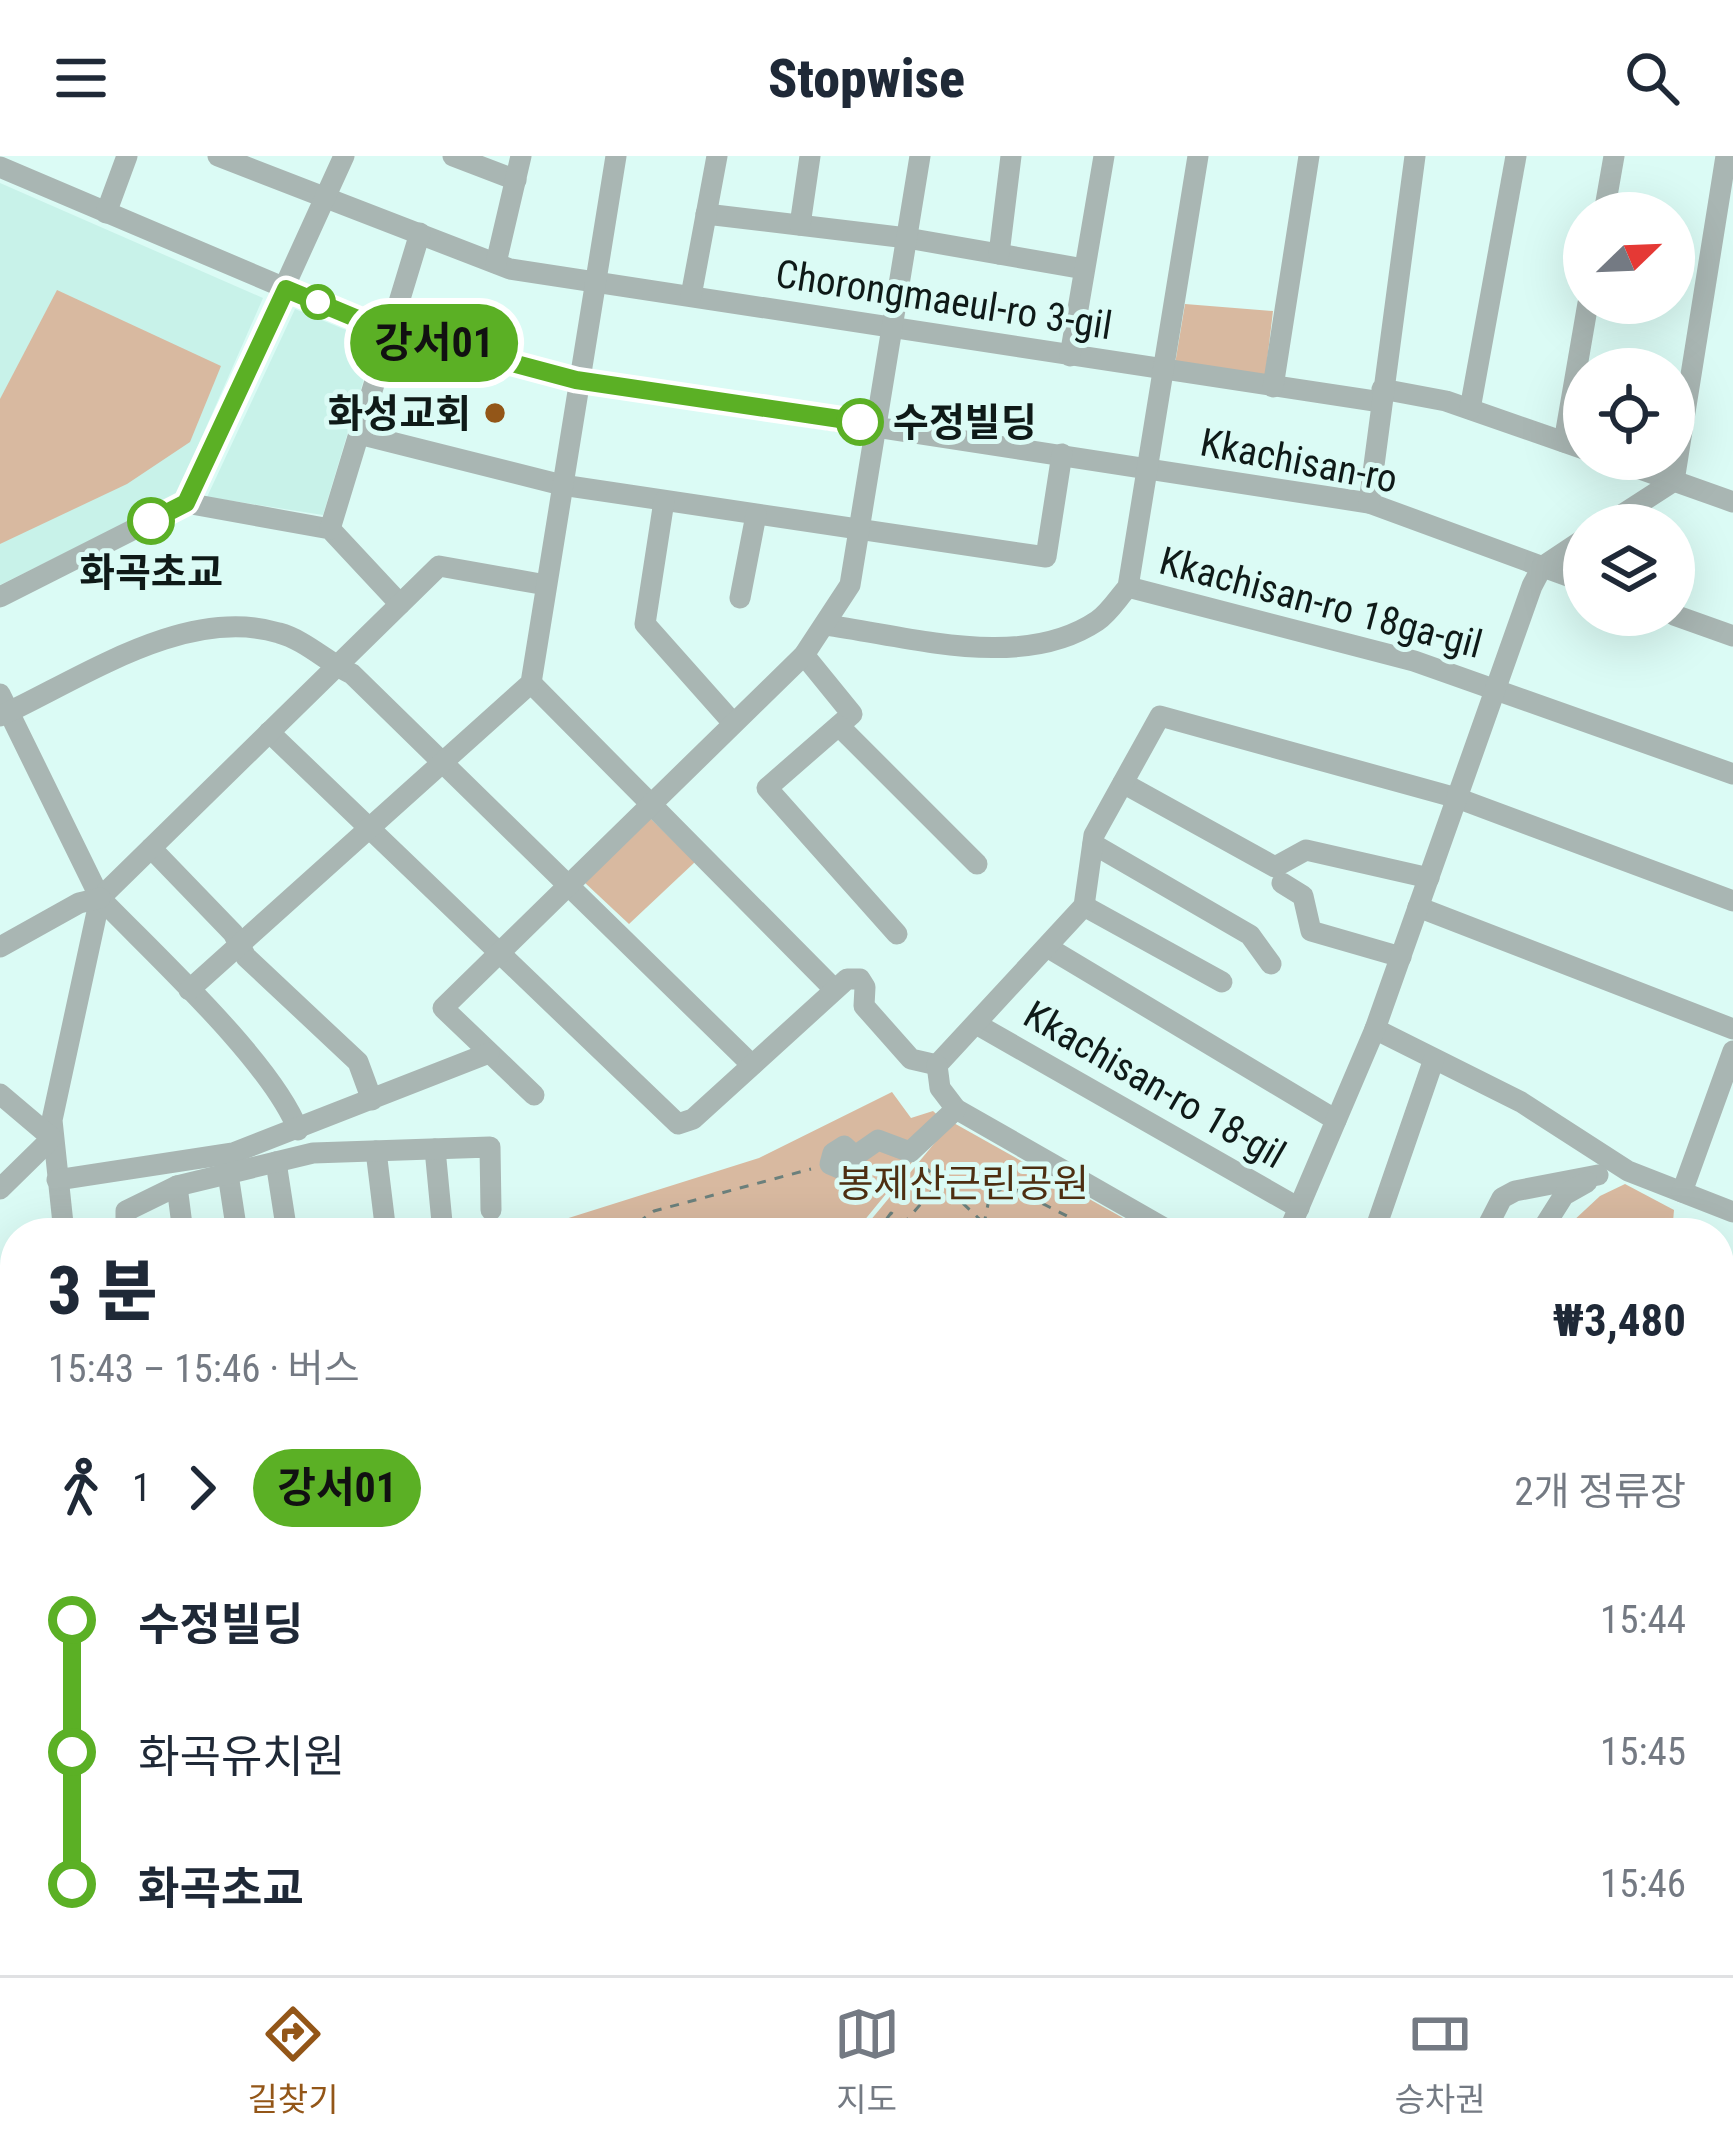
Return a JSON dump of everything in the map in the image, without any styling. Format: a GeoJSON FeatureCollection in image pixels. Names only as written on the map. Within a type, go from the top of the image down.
{"type":"FeatureCollection","features":[{"type":"Feature","properties":{"kind":"street"},"geometry":{"type":"LineString","coordinates":[[0,166],[4,156]]}},
{"type":"Feature","properties":{"kind":"street"},"geometry":{"type":"LineString","coordinates":[[106,212],[127,156]]}},
{"type":"Feature","properties":{"kind":"street"},"geometry":{"type":"LineString","coordinates":[[186,503],[344,156]]}},
{"type":"Feature","properties":{"kind":"street"},"geometry":{"type":"LineString","coordinates":[[453,156],[516,180]]}},
{"type":"Feature","properties":{"kind":"street"},"geometry":{"type":"LineString","coordinates":[[496,263],[521,156]]}},
{"type":"Feature","properties":{"kind":"street"},"geometry":{"type":"LineString","coordinates":[[189,989],[531,682],[576,380],[616,156]]}},
{"type":"Feature","properties":{"kind":"street"},"geometry":{"type":"LineString","coordinates":[[691,296],[717,156]]}},
{"type":"Feature","properties":{"kind":"street"},"geometry":{"type":"LineString","coordinates":[[800,225],[811,156]]}},
{"type":"Feature","properties":{"kind":"street"},"geometry":{"type":"LineString","coordinates":[[534,1095],[443,1008],[804,655],[850,585],[920,156]]}},
{"type":"Feature","properties":{"kind":"street"},"geometry":{"type":"LineString","coordinates":[[999,254],[1011,156]]}},
{"type":"Feature","properties":{"kind":"street"},"geometry":{"type":"LineString","coordinates":[[1070,356],[1104,156]]}},
{"type":"Feature","properties":{"kind":"street"},"geometry":{"type":"LineString","coordinates":[[826,625],[990,647],[1032,644],[1071,635],[1102,619],[1128,587],[1198,156]]}},
{"type":"Feature","properties":{"kind":"street"},"geometry":{"type":"LineString","coordinates":[[1273,387],[1309,156]]}},
{"type":"Feature","properties":{"kind":"street"},"geometry":{"type":"LineString","coordinates":[[1370,503],[1415,156]]}},
{"type":"Feature","properties":{"kind":"street"},"geometry":{"type":"LineString","coordinates":[[1471,409],[1516,156]]}},
{"type":"Feature","properties":{"kind":"street"},"geometry":{"type":"LineString","coordinates":[[1608,192],[1614,156]]}},
{"type":"Feature","properties":{"kind":"street"},"geometry":{"type":"LineString","coordinates":[[1638,504],[1674,481],[1726,156]]}},
{"type":"Feature","properties":{"kind":"street","name":"Chorongmaeul-ro 3-gil"},"geometry":{"type":"LineString","coordinates":[[227,158],[496,263],[1273,387],[1471,409],[1563,442]]}},
{"type":"Feature","properties":{"kind":"street","name":"Kkachisan-ro"},"geometry":{"type":"LineString","coordinates":[[0,166],[391,331],[576,380],[1370,503],[1563,574]]}},
{"type":"Feature","properties":{"kind":"street"},"geometry":{"type":"LineString","coordinates":[[706,214],[907,238],[1084,269]]}},
{"type":"Feature","properties":{"kind":"street"},"geometry":{"type":"LineString","coordinates":[[330,529],[420,233]]}},
{"type":"Feature","properties":{"kind":"street"},"geometry":{"type":"LineString","coordinates":[[358,434],[562,485],[1046,556],[1062,454]]}},
{"type":"Feature","properties":{"kind":"street"},"geometry":{"type":"LineString","coordinates":[[1674,481],[1733,502]]}},
{"type":"Feature","properties":{"kind":"street"},"geometry":{"type":"LineString","coordinates":[[664,501],[645,624],[733,723]]}},
{"type":"Feature","properties":{"kind":"street"},"geometry":{"type":"LineString","coordinates":[[0,597],[186,503],[330,529],[400,604]]}},
{"type":"Feature","properties":{"kind":"street"},"geometry":{"type":"LineString","coordinates":[[740,598],[756,515]]}},
{"type":"Feature","properties":{"kind":"street"},"geometry":{"type":"LineString","coordinates":[[1542,567],[1563,553]]}},
{"type":"Feature","properties":{"kind":"street"},"geometry":{"type":"LineString","coordinates":[[0,947],[80,903],[100,898],[439,566],[546,585]]}},
{"type":"Feature","properties":{"kind":"street","name":"Kkachisan-ro 18-gil"},"geometry":{"type":"LineString","coordinates":[[1295,1218],[1375,1029],[1542,567]]}},
{"type":"Feature","properties":{"kind":"street","name":"Kkachisan-ro 18ga-gil"},"geometry":{"type":"LineString","coordinates":[[1128,587],[1496,688]]}},
{"type":"Feature","properties":{"kind":"street"},"geometry":{"type":"LineString","coordinates":[[1695,622],[1733,636]]}},
{"type":"Feature","properties":{"kind":"street"},"geometry":{"type":"LineString","coordinates":[[298,1130],[288,1105],[189,989],[100,898],[3,707],[160,642],[209,627],[244,624],[286,634],[352,674],[752,1065]]}},
{"type":"Feature","properties":{"kind":"street"},"geometry":{"type":"LineString","coordinates":[[804,655],[851,714],[767,788],[897,934]]}},
{"type":"Feature","properties":{"kind":"street"},"geometry":{"type":"LineString","coordinates":[[531,682],[834,988]]}},
{"type":"Feature","properties":{"kind":"street"},"geometry":{"type":"LineString","coordinates":[[1496,688],[1733,774]]}},
{"type":"Feature","properties":{"kind":"street"},"geometry":{"type":"LineString","coordinates":[[937,1065],[1084,907],[1093,844],[1160,716],[1457,798],[1733,901]]}},
{"type":"Feature","properties":{"kind":"street"},"geometry":{"type":"LineString","coordinates":[[839,726],[977,864]]}},
{"type":"Feature","properties":{"kind":"street"},"geometry":{"type":"LineString","coordinates":[[269,732],[678,1124],[693,1119],[847,979],[860,979],[865,987],[864,1006],[910,1058],[937,1065]]}},
{"type":"Feature","properties":{"kind":"street"},"geometry":{"type":"LineString","coordinates":[[1123,783],[1276,868],[1306,850],[1429,878]]}},
{"type":"Feature","properties":{"kind":"street"},"geometry":{"type":"LineString","coordinates":[[1093,844],[1250,935],[1271,964]]}},
{"type":"Feature","properties":{"kind":"street"},"geometry":{"type":"LineString","coordinates":[[152,848],[238,946],[358,1062],[372,1100]]}},
{"type":"Feature","properties":{"kind":"street"},"geometry":{"type":"LineString","coordinates":[[1282,883],[1303,896],[1311,931],[1401,957]]}},
{"type":"Feature","properties":{"kind":"street"},"geometry":{"type":"LineString","coordinates":[[62,1218],[52,1138],[100,898]]}},
{"type":"Feature","properties":{"kind":"street"},"geometry":{"type":"LineString","coordinates":[[1084,907],[1222,982]]}},
{"type":"Feature","properties":{"kind":"street"},"geometry":{"type":"LineString","coordinates":[[1418,907],[1733,1029]]}},
{"type":"Feature","properties":{"kind":"street","name":"Kkachisan-ro 18-gil"},"geometry":{"type":"LineString","coordinates":[[1047,947],[1336,1120]]}},
{"type":"Feature","properties":{"kind":"street","name":"Kkachisan-ro 18-gil"},"geometry":{"type":"LineString","coordinates":[[976,1024],[1299,1208]]}},
{"type":"Feature","properties":{"kind":"street"},"geometry":{"type":"LineString","coordinates":[[1375,1029],[1521,1102],[1620,1166],[1733,1212]]}},
{"type":"Feature","properties":{"kind":"street"},"geometry":{"type":"LineString","coordinates":[[57,1180],[233,1153],[489,1053]]}},
{"type":"Feature","properties":{"kind":"street"},"geometry":{"type":"LineString","coordinates":[[1682,1192],[1732,1055]]}},
{"type":"Feature","properties":{"kind":"street"},"geometry":{"type":"LineString","coordinates":[[1379,1218],[1434,1059]]}},
{"type":"Feature","properties":{"kind":"street"},"geometry":{"type":"LineString","coordinates":[[937,1065],[940,1088],[956,1109],[1147,1218]]}},
{"type":"Feature","properties":{"kind":"street"},"geometry":{"type":"LineString","coordinates":[[0,1094],[52,1138]]}},
{"type":"Feature","properties":{"kind":"street"},"geometry":{"type":"LineString","coordinates":[[830,1164],[833,1153],[844,1146],[855,1156],[878,1140],[910,1152],[956,1109]]}},
{"type":"Feature","properties":{"kind":"street"},"geometry":{"type":"LineString","coordinates":[[0,1189],[52,1138]]}},
{"type":"Feature","properties":{"kind":"street"},"geometry":{"type":"LineString","coordinates":[[128,1218],[130,1206],[177,1186],[313,1153],[490,1147],[491,1210]]}},
{"type":"Feature","properties":{"kind":"street"},"geometry":{"type":"LineString","coordinates":[[435,1149],[441,1218]]}},
{"type":"Feature","properties":{"kind":"street"},"geometry":{"type":"LineString","coordinates":[[376,1151],[384,1218]]}},
{"type":"Feature","properties":{"kind":"street"},"geometry":{"type":"LineString","coordinates":[[276,1162],[285,1218]]}},
{"type":"Feature","properties":{"kind":"street"},"geometry":{"type":"LineString","coordinates":[[1550,1218],[1564,1196],[1620,1166]]}},
{"type":"Feature","properties":{"kind":"street"},"geometry":{"type":"LineString","coordinates":[[228,1174],[235,1218]]}},
{"type":"Feature","properties":{"kind":"street"},"geometry":{"type":"LineString","coordinates":[[1492,1218],[1502,1198],[1515,1191],[1598,1175]]}},
{"type":"Feature","properties":{"kind":"street"},"geometry":{"type":"LineString","coordinates":[[177,1186],[181,1218]]}},
{"type":"Feature","properties":{"kind":"path"},"geometry":{"type":"LineString","coordinates":[[910,1152],[978,1218]]}},
{"type":"Feature","properties":{"kind":"path"},"geometry":{"type":"LineString","coordinates":[[644,1218],[654,1211],[830,1164]]}},
{"type":"Feature","properties":{"kind":"path"},"geometry":{"type":"LineString","coordinates":[[908,1218],[940,1182]]}},
{"type":"Feature","properties":{"kind":"path"},"geometry":{"type":"LineString","coordinates":[[985,1218],[989,1199],[1006,1185],[1069,1218]]}},
{"type":"Feature","properties":{"kind":"shaded area"},"geometry":{"type":"Polygon","coordinates":[[[0,183],[263,298],[175,498],[0,585],[0,183]]]}},
{"type":"Feature","properties":{"kind":"shaded area"},"geometry":{"type":"Polygon","coordinates":[[[295,309],[375,342],[323,515],[207,497],[295,309]]]}},
{"type":"Feature","properties":{"kind":"green space"},"geometry":{"type":"Polygon","coordinates":[[[57,290],[221,366],[190,442],[127,484],[0,544],[0,399],[57,290]]]}},
{"type":"Feature","properties":{"kind":"green space"},"geometry":{"type":"Polygon","coordinates":[[[1185,304],[1273,311],[1265,378],[1175,364],[1185,304]]]}},
{"type":"Feature","properties":{"kind":"green space"},"geometry":{"type":"Polygon","coordinates":[[[649,817],[695,862],[629,924],[583,881],[649,817]]]}},
{"type":"Feature","properties":{"kind":"green space"},"geometry":{"type":"Polygon","coordinates":[[[892,1092],[911,1118],[933,1111],[945,1122],[866,1218],[569,1218],[759,1158],[892,1092]]]}},
{"type":"Feature","properties":{"kind":"green space","name":"봉제산근린공원"},"geometry":{"type":"Polygon","coordinates":[[[952,1122],[1123,1218],[872,1218],[952,1122]]]}},
{"type":"Feature","properties":{"kind":"green space"},"geometry":{"type":"Polygon","coordinates":[[[1625,1184],[1674,1210],[1673,1218],[1576,1218],[1600,1196],[1625,1184]]]}},
{"type":"Feature","properties":{"kind":"bus line","name":"강서01"},"geometry":{"type":"LineString","coordinates":[[151,521],[186,503],[286,289],[377,327],[576,380],[860,422]]}},
{"type":"Feature","properties":{"kind":"place","name":"화성교회"},"geometry":{"type":"Point","coordinates":[495,413]}},
{"type":"Feature","properties":{"kind":"place","name":"수정빌딩"},"geometry":{"type":"Point","coordinates":[860,422]}},
{"type":"Feature","properties":{"kind":"place","name":"화곡초교"},"geometry":{"type":"Point","coordinates":[151,521]}}]}
